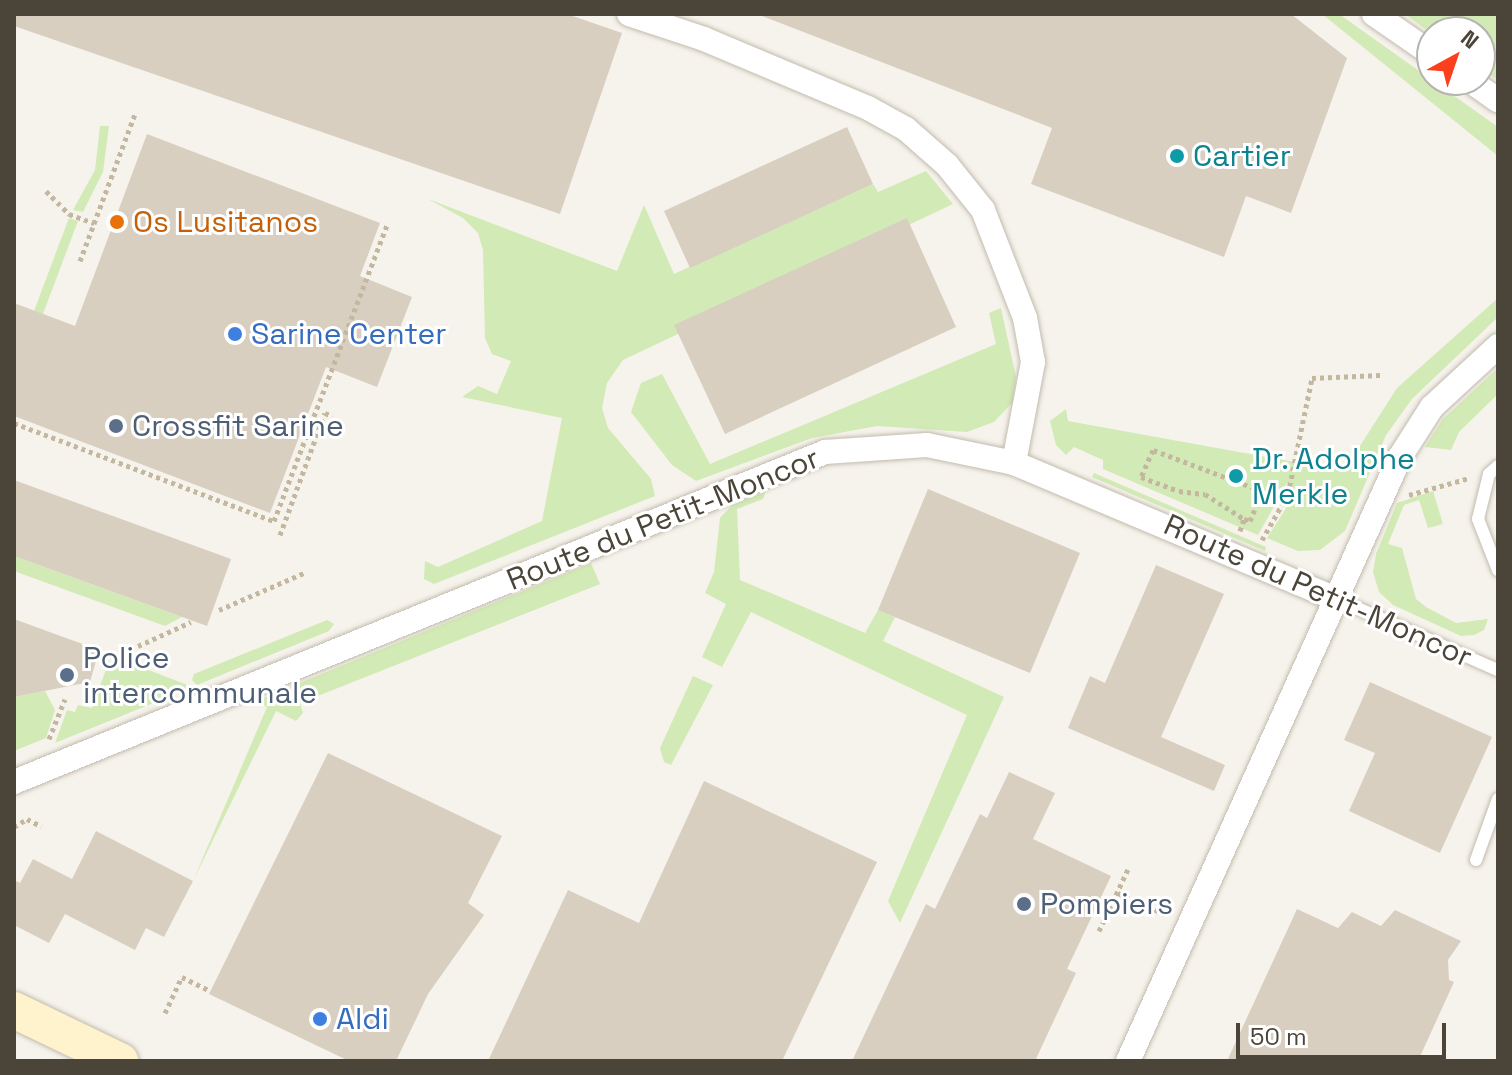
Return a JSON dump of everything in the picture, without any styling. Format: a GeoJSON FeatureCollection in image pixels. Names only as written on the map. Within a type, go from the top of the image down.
{"type":"FeatureCollection","features":[{"type":"Feature","properties":{"kind":"main road"},"geometry":{"type":"LineString","coordinates":[[14,1010],[120,1061]]}},
{"type":"Feature","properties":{"kind":"main road"},"geometry":{"type":"LineString","coordinates":[[14,1036],[63,1061]]}},
{"type":"Feature","properties":{"kind":"street"},"geometry":{"type":"LineString","coordinates":[[629,14],[704,39],[868,108],[906,129],[947,165],[983,210],[1025,318],[1033,362],[1014,463]]}},
{"type":"Feature","properties":{"kind":"street"},"geometry":{"type":"LineString","coordinates":[[1374,14],[1416,43]]}},
{"type":"Feature","properties":{"kind":"street"},"geometry":{"type":"LineString","coordinates":[[1128,1061],[1339,600],[1400,457],[1432,407],[1498,346]]}},
{"type":"Feature","properties":{"kind":"street","name":"Route du Petit-Moncor"},"geometry":{"type":"LineString","coordinates":[[14,782],[825,452],[927,445],[1014,463],[1339,600]]}},
{"type":"Feature","properties":{"kind":"lane"},"geometry":{"type":"LineString","coordinates":[[1494,470],[1478,519],[1498,570]]}},
{"type":"Feature","properties":{"kind":"lane","name":"Route du Petit-Moncor"},"geometry":{"type":"LineString","coordinates":[[1339,600],[1497,668]]}},
{"type":"Feature","properties":{"kind":"lane"},"geometry":{"type":"LineString","coordinates":[[1476,860],[1498,799]]}},
{"type":"Feature","properties":{"kind":"path"},"geometry":{"type":"LineString","coordinates":[[80,261],[136,111]]}},
{"type":"Feature","properties":{"kind":"path"},"geometry":{"type":"LineString","coordinates":[[46,191],[69,214],[94,223]]}},
{"type":"Feature","properties":{"kind":"path"},"geometry":{"type":"LineString","coordinates":[[14,423],[97,451],[274,521],[387,225]]}},
{"type":"Feature","properties":{"kind":"path"},"geometry":{"type":"LineString","coordinates":[[1262,541],[1288,494],[1312,378],[1380,375]]}},
{"type":"Feature","properties":{"kind":"path"},"geometry":{"type":"LineString","coordinates":[[280,535],[325,413],[332,416]]}},
{"type":"Feature","properties":{"kind":"path"},"geometry":{"type":"LineString","coordinates":[[1137,488],[1141,477],[1153,450],[1262,491],[1250,521],[1205,494],[1179,491],[1141,477]]}},
{"type":"Feature","properties":{"kind":"path"},"geometry":{"type":"LineString","coordinates":[[1423,492],[1494,470]]}},
{"type":"Feature","properties":{"kind":"path"},"geometry":{"type":"LineString","coordinates":[[301,478],[309,481]]}},
{"type":"Feature","properties":{"kind":"path"},"geometry":{"type":"LineString","coordinates":[[179,497],[182,487]]}},
{"type":"Feature","properties":{"kind":"path"},"geometry":{"type":"LineString","coordinates":[[277,514],[286,518]]}},
{"type":"Feature","properties":{"kind":"path"},"geometry":{"type":"LineString","coordinates":[[1240,532],[1244,519]]}},
{"type":"Feature","properties":{"kind":"path"},"geometry":{"type":"LineString","coordinates":[[219,610],[306,572]]}},
{"type":"Feature","properties":{"kind":"path"},"geometry":{"type":"LineString","coordinates":[[138,646],[191,622]]}},
{"type":"Feature","properties":{"kind":"path"},"geometry":{"type":"LineString","coordinates":[[38,745],[48,740],[65,699]]}},
{"type":"Feature","properties":{"kind":"path"},"geometry":{"type":"LineString","coordinates":[[14,827],[27,819],[41,826]]}},
{"type":"Feature","properties":{"kind":"path"},"geometry":{"type":"LineString","coordinates":[[1099,931],[1129,867]]}},
{"type":"Feature","properties":{"kind":"path"},"geometry":{"type":"LineString","coordinates":[[1117,892],[1175,919]]}},
{"type":"Feature","properties":{"kind":"path"},"geometry":{"type":"LineString","coordinates":[[165,1013],[182,977],[209,990]]}},
{"type":"Feature","properties":{"kind":"green space"},"geometry":{"type":"Polygon","coordinates":[[[1322,14],[1339,14],[1416,69],[1416,90],[1322,14]]]}},
{"type":"Feature","properties":{"kind":"green space"},"geometry":{"type":"Polygon","coordinates":[[[1405,14],[1498,14],[1498,80],[1496,16],[1416,16],[1416,22],[1405,14]]]}},
{"type":"Feature","properties":{"kind":"green space"},"geometry":{"type":"Polygon","coordinates":[[[1424,96],[1454,96],[1498,127],[1498,156],[1424,96]]]}},
{"type":"Feature","properties":{"kind":"green space"},"geometry":{"type":"Polygon","coordinates":[[[100,126],[109,126],[103,172],[83,212],[73,210],[95,170],[100,126]]]}},
{"type":"Feature","properties":{"kind":"green space"},"geometry":{"type":"Polygon","coordinates":[[[926,171],[953,204],[623,360],[607,383],[602,408],[608,428],[651,479],[655,496],[434,584],[424,579],[425,561],[438,567],[542,521],[562,418],[462,397],[478,386],[497,394],[511,361],[492,354],[485,338],[483,250],[478,233],[463,218],[428,199],[617,271],[644,205],[674,274],[873,184],[878,192],[926,171]]]}},
{"type":"Feature","properties":{"kind":"green space"},"geometry":{"type":"Polygon","coordinates":[[[69,218],[78,221],[43,314],[34,311],[69,218]]]}},
{"type":"Feature","properties":{"kind":"green space"},"geometry":{"type":"Polygon","coordinates":[[[1498,298],[1498,317],[1412,399],[1386,435],[1345,531],[1320,550],[1298,551],[1267,538],[1285,510],[1293,486],[1287,483],[1258,535],[1103,469],[1103,460],[1074,447],[1066,455],[1056,445],[1050,421],[1066,409],[1068,421],[1344,471],[1397,388],[1498,298]]]}},
{"type":"Feature","properties":{"kind":"green space"},"geometry":{"type":"Polygon","coordinates":[[[1001,308],[1016,377],[1013,402],[994,422],[967,432],[877,426],[812,438],[696,481],[672,465],[631,412],[641,383],[662,374],[710,464],[996,344],[989,313],[1001,308]]]}},
{"type":"Feature","properties":{"kind":"green space"},"geometry":{"type":"Polygon","coordinates":[[[1498,368],[1498,394],[1459,432],[1451,450],[1425,447],[1443,419],[1498,368]]]}},
{"type":"Feature","properties":{"kind":"green space"},"geometry":{"type":"Polygon","coordinates":[[[1094,473],[1266,547],[1265,551],[1092,477],[1094,473]]]}},
{"type":"Feature","properties":{"kind":"green space"},"geometry":{"type":"Polygon","coordinates":[[[766,491],[763,499],[737,509],[740,580],[865,633],[878,610],[895,617],[883,641],[1004,697],[900,923],[888,901],[967,715],[751,612],[722,667],[702,657],[726,604],[705,593],[714,572],[720,518],[732,505],[766,491]]]}},
{"type":"Feature","properties":{"kind":"green space"},"geometry":{"type":"Polygon","coordinates":[[[1433,491],[1443,524],[1428,528],[1419,500],[1404,505],[1388,544],[1402,548],[1416,599],[1426,607],[1456,623],[1488,619],[1484,630],[1474,635],[1461,636],[1393,605],[1379,592],[1373,572],[1376,554],[1397,503],[1433,491]]]}},
{"type":"Feature","properties":{"kind":"green space"},"geometry":{"type":"Polygon","coordinates":[[[14,556],[182,617],[165,626],[14,571],[14,556]]]}},
{"type":"Feature","properties":{"kind":"green space"},"geometry":{"type":"Polygon","coordinates":[[[591,563],[600,584],[300,703],[303,713],[296,721],[276,711],[193,881],[267,707],[256,701],[591,563]]]}},
{"type":"Feature","properties":{"kind":"green space"},"geometry":{"type":"Polygon","coordinates":[[[327,620],[334,624],[329,631],[197,685],[192,680],[194,674],[327,620]]]}},
{"type":"Feature","properties":{"kind":"green space"},"geometry":{"type":"Polygon","coordinates":[[[133,653],[130,663],[193,687],[55,743],[67,710],[75,712],[78,705],[92,708],[108,664],[133,653]]]}},
{"type":"Feature","properties":{"kind":"green space"},"geometry":{"type":"Polygon","coordinates":[[[693,676],[713,685],[671,765],[664,762],[660,748],[693,676]]]}},
{"type":"Feature","properties":{"kind":"green space"},"geometry":{"type":"Polygon","coordinates":[[[45,691],[55,710],[46,738],[14,751],[14,697],[45,691]]]}},
{"type":"Feature","properties":{"kind":"building"},"geometry":{"type":"Polygon","coordinates":[[[14,14],[567,14],[622,33],[560,214],[14,26],[14,14]]]}},
{"type":"Feature","properties":{"kind":"building","name":"Cartier"},"geometry":{"type":"Polygon","coordinates":[[[757,14],[1291,14],[1347,58],[1291,213],[1246,196],[1224,257],[1031,184],[1052,128],[757,14]]]}},
{"type":"Feature","properties":{"kind":"building"},"geometry":{"type":"Polygon","coordinates":[[[847,127],[873,184],[690,268],[664,211],[847,127]]]}},
{"type":"Feature","properties":{"kind":"building"},"geometry":{"type":"Polygon","coordinates":[[[147,134],[380,223],[360,276],[412,297],[377,387],[326,367],[270,513],[14,416],[14,303],[75,326],[147,134]]]}},
{"type":"Feature","properties":{"kind":"building"},"geometry":{"type":"Polygon","coordinates":[[[907,218],[956,327],[725,434],[674,325],[907,218]]]}},
{"type":"Feature","properties":{"kind":"building"},"geometry":{"type":"Polygon","coordinates":[[[14,480],[231,559],[207,626],[14,556],[14,480]]]}},
{"type":"Feature","properties":{"kind":"building"},"geometry":{"type":"Polygon","coordinates":[[[928,489],[1080,553],[1030,673],[878,610],[928,489]]]}},
{"type":"Feature","properties":{"kind":"building"},"geometry":{"type":"Polygon","coordinates":[[[1156,565],[1224,594],[1161,737],[1225,765],[1214,791],[1068,728],[1090,676],[1105,683],[1156,565]]]}},
{"type":"Feature","properties":{"kind":"building"},"geometry":{"type":"Polygon","coordinates":[[[14,619],[99,650],[90,682],[14,697],[14,619]]]}},
{"type":"Feature","properties":{"kind":"building"},"geometry":{"type":"Polygon","coordinates":[[[1370,682],[1492,737],[1440,853],[1349,811],[1375,753],[1344,740],[1370,682]]]}},
{"type":"Feature","properties":{"kind":"building"},"geometry":{"type":"Polygon","coordinates":[[[328,753],[502,836],[468,903],[484,915],[428,994],[396,1061],[349,1061],[209,994],[328,753]]]}},
{"type":"Feature","properties":{"kind":"building"},"geometry":{"type":"Polygon","coordinates":[[[1009,772],[1055,793],[1033,839],[1111,876],[1067,969],[1076,973],[1035,1061],[852,1061],[926,904],[935,909],[980,814],[987,818],[1009,772]]]}},
{"type":"Feature","properties":{"kind":"building"},"geometry":{"type":"Polygon","coordinates":[[[704,781],[877,862],[782,1061],[488,1061],[568,890],[639,923],[704,781]]]}},
{"type":"Feature","properties":{"kind":"building"},"geometry":{"type":"Polygon","coordinates":[[[96,831],[193,881],[164,937],[146,928],[135,950],[65,914],[49,943],[14,925],[14,880],[20,883],[33,859],[72,879],[96,831]]]}},
{"type":"Feature","properties":{"kind":"building"},"geometry":{"type":"Polygon","coordinates":[[[1297,909],[1338,928],[1352,912],[1381,926],[1395,910],[1461,941],[1448,960],[1449,980],[1454,982],[1418,1061],[1227,1061],[1297,909]]]}},
{"type":"Feature","properties":{"kind":"place","name":"Cartier"},"geometry":{"type":"Point","coordinates":[1177,156]}},
{"type":"Feature","properties":{"kind":"place","name":"Os Lusitanos"},"geometry":{"type":"Point","coordinates":[117,222]}},
{"type":"Feature","properties":{"kind":"place","name":"Sarine Center"},"geometry":{"type":"Point","coordinates":[235,334]}},
{"type":"Feature","properties":{"kind":"place","name":"Crossfit Sarine"},"geometry":{"type":"Point","coordinates":[116,426]}},
{"type":"Feature","properties":{"kind":"place","name":"Dr. Adolphe Merkle"},"geometry":{"type":"Point","coordinates":[1236,476]}},
{"type":"Feature","properties":{"kind":"place","name":"Police intercommunale"},"geometry":{"type":"Point","coordinates":[67,675]}},
{"type":"Feature","properties":{"kind":"place","name":"Pompiers"},"geometry":{"type":"Point","coordinates":[1024,904]}},
{"type":"Feature","properties":{"kind":"place","name":"Aldi"},"geometry":{"type":"Point","coordinates":[320,1019]}}]}
